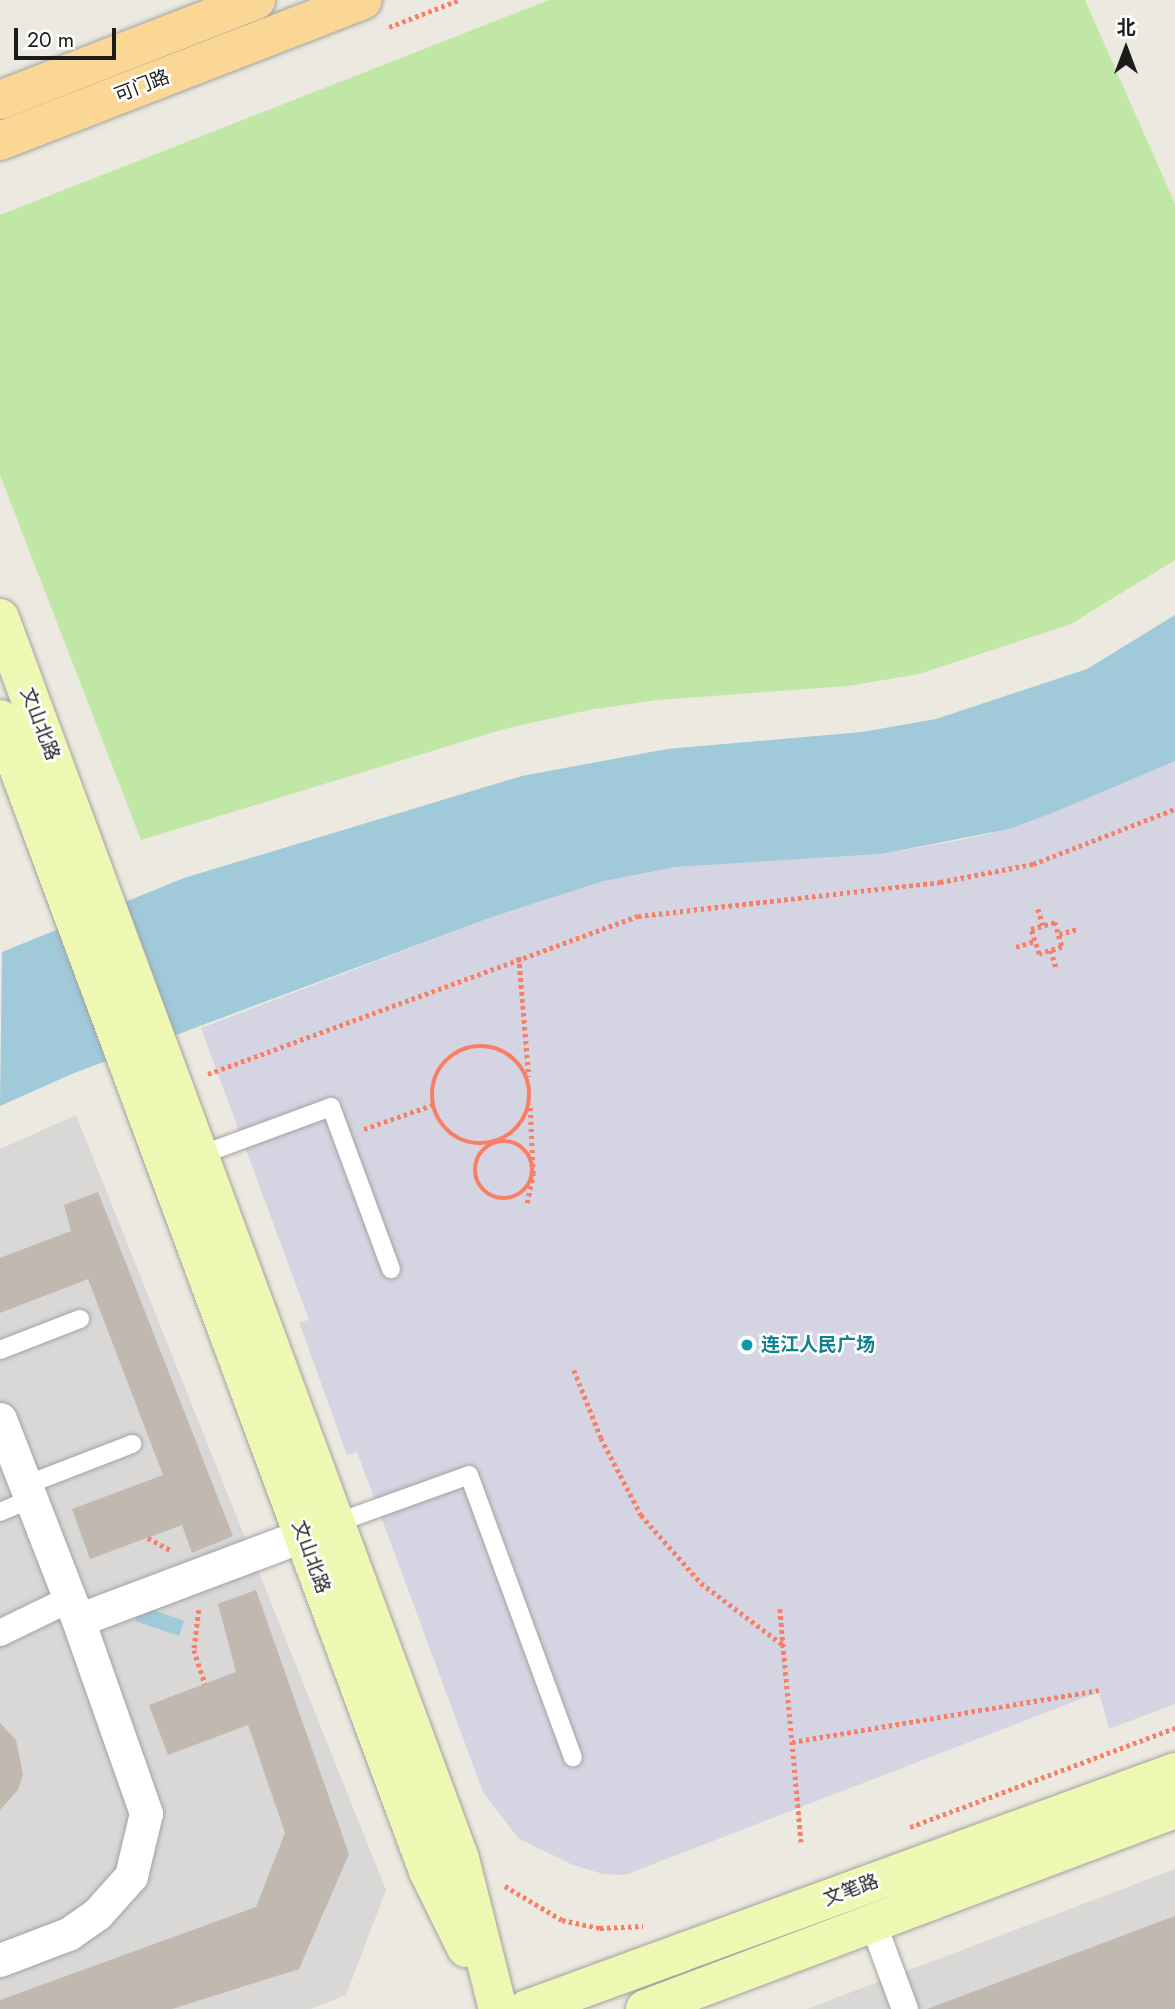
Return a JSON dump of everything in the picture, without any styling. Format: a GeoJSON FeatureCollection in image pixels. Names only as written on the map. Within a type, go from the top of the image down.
{"type":"FeatureCollection","features":[{"type":"Feature","properties":{"kind":"main road","name":"可门路"},"geometry":{"type":"LineString","coordinates":[[0,100],[256,0]]}},
{"type":"Feature","properties":{"kind":"main road","name":"可门路"},"geometry":{"type":"LineString","coordinates":[[0,141],[363,0]]}},
{"type":"Feature","properties":{"kind":"main road","name":"文山北路"},"geometry":{"type":"LineString","coordinates":[[0,618],[175,1087],[183,1162],[319,1529],[428,1871],[497,2009]]}},
{"type":"Feature","properties":{"kind":"main road","name":"文山北路"},"geometry":{"type":"LineString","coordinates":[[0,719],[52,859],[175,1087]]}},
{"type":"Feature","properties":{"kind":"main road","name":"文山北路"},"geometry":{"type":"LineString","coordinates":[[319,1529],[460,1859],[497,2009]]}},
{"type":"Feature","properties":{"kind":"main road","name":"文笔路"},"geometry":{"type":"LineString","coordinates":[[527,2009],[1175,1772]]}},
{"type":"Feature","properties":{"kind":"main road","name":"文笔路"},"geometry":{"type":"LineString","coordinates":[[645,2009],[1175,1809]]}},
{"type":"Feature","properties":{"kind":"street"},"geometry":{"type":"LineString","coordinates":[[0,1419],[74,1609],[146,1813],[144,1833],[131,1876],[97,1914],[68,1934],[0,1960]]}},
{"type":"Feature","properties":{"kind":"street"},"geometry":{"type":"LineString","coordinates":[[0,1633],[319,1529]]}},
{"type":"Feature","properties":{"kind":"street"},"geometry":{"type":"LineString","coordinates":[[873,1923],[905,2009]]}},
{"type":"Feature","properties":{"kind":"lane"},"geometry":{"type":"LineString","coordinates":[[183,1162],[331,1107],[391,1269]]}},
{"type":"Feature","properties":{"kind":"lane"},"geometry":{"type":"LineString","coordinates":[[0,1350],[80,1319]]}},
{"type":"Feature","properties":{"kind":"lane"},"geometry":{"type":"LineString","coordinates":[[0,1512],[28,1492],[132,1444]]}},
{"type":"Feature","properties":{"kind":"lane"},"geometry":{"type":"LineString","coordinates":[[319,1529],[469,1475],[573,1756]]}},
{"type":"Feature","properties":{"kind":"path"},"geometry":{"type":"LineString","coordinates":[[175,1087],[519,956],[638,916],[940,882],[1033,864],[1175,809]]}},
{"type":"Feature","properties":{"kind":"path"},"geometry":{"type":"LineString","coordinates":[[1038,909],[1043,925]]}},
{"type":"Feature","properties":{"kind":"path"},"geometry":{"type":"LineString","coordinates":[[1055,922],[1062,947],[1039,954],[1031,929],[1043,925],[1055,922]]}},
{"type":"Feature","properties":{"kind":"path"},"geometry":{"type":"LineString","coordinates":[[1059,934],[1078,929]]}},
{"type":"Feature","properties":{"kind":"path"},"geometry":{"type":"LineString","coordinates":[[1016,947],[1035,941]]}},
{"type":"Feature","properties":{"kind":"path"},"geometry":{"type":"LineString","coordinates":[[1051,950],[1056,967]]}},
{"type":"Feature","properties":{"kind":"path"},"geometry":{"type":"LineString","coordinates":[[519,956],[530,1090],[533,1174],[527,1203]]}},
{"type":"Feature","properties":{"kind":"path"},"geometry":{"type":"LineString","coordinates":[[533,1174],[517,1196],[489,1195],[475,1171],[481,1153],[496,1142],[523,1122],[530,1090],[526,1075],[504,1052],[473,1047],[458,1052],[441,1067],[432,1089],[432,1105],[449,1133],[480,1144],[496,1142],[523,1148],[533,1174]]}},
{"type":"Feature","properties":{"kind":"path"},"geometry":{"type":"LineString","coordinates":[[342,1137],[432,1105]]}},
{"type":"Feature","properties":{"kind":"path"},"geometry":{"type":"LineString","coordinates":[[574,1370],[601,1438],[640,1515],[701,1583],[783,1645]]}},
{"type":"Feature","properties":{"kind":"path"},"geometry":{"type":"LineString","coordinates":[[780,1609],[801,1842]]}},
{"type":"Feature","properties":{"kind":"path"},"geometry":{"type":"LineString","coordinates":[[792,1742],[1099,1690]]}},
{"type":"Feature","properties":{"kind":"path"},"geometry":{"type":"LineString","coordinates":[[904,1829],[1175,1728]]}},
{"type":"Feature","properties":{"kind":"path"},"geometry":{"type":"LineString","coordinates":[[460,1859],[562,1920],[600,1928],[645,1926]]}},
{"type":"Feature","properties":{"kind":"shaded area","name":"连江人民广场"},"geometry":{"type":"Polygon","coordinates":[[[1175,761],[1175,1704],[1109,1729],[1099,1692],[625,1875],[603,1874],[573,1865],[518,1838],[483,1792],[357,1452],[347,1455],[299,1322],[309,1320],[201,1028],[492,917],[604,881],[676,867],[881,854],[961,840],[1009,829],[1175,761]]]}},
{"type":"Feature","properties":{"kind":"shaded area"},"geometry":{"type":"Polygon","coordinates":[[[76,1115],[386,1890],[346,1995],[310,2009],[0,2009],[0,1149],[76,1115]]]}},
{"type":"Feature","properties":{"kind":"shaded area"},"geometry":{"type":"Polygon","coordinates":[[[1175,1869],[1175,2009],[807,2009],[1175,1869]]]}},
{"type":"Feature","properties":{"kind":"green space"},"geometry":{"type":"Polygon","coordinates":[[[549,0],[1085,0],[1175,204],[1175,560],[1071,624],[919,674],[848,686],[657,700],[589,710],[504,729],[141,840],[0,475],[0,215],[549,0]]]}},
{"type":"Feature","properties":{"kind":"water"},"geometry":{"type":"Polygon","coordinates":[[[1175,615],[1175,761],[1057,811],[1009,829],[881,854],[676,867],[604,881],[492,917],[74,1073],[0,1106],[2,952],[184,878],[522,776],[667,749],[862,732],[936,719],[1087,669],[1175,615]]]}},
{"type":"Feature","properties":{"kind":"water"},"geometry":{"type":"Polygon","coordinates":[[[140,1605],[184,1621],[179,1636],[135,1621],[140,1605]]]}},
{"type":"Feature","properties":{"kind":"building"},"geometry":{"type":"Polygon","coordinates":[[[98,1192],[233,1536],[192,1553],[182,1525],[90,1559],[72,1509],[163,1475],[88,1279],[0,1313],[0,1258],[71,1231],[64,1205],[98,1192]]]}},
{"type":"Feature","properties":{"kind":"building"},"geometry":{"type":"Polygon","coordinates":[[[256,1590],[349,1854],[299,1969],[172,2009],[0,2009],[0,2000],[256,1907],[285,1833],[248,1725],[168,1755],[149,1705],[236,1672],[218,1604],[256,1590]]]}},
{"type":"Feature","properties":{"kind":"building"},"geometry":{"type":"Polygon","coordinates":[[[0,1723],[16,1740],[23,1774],[18,1790],[0,1810],[0,1723]]]}},
{"type":"Feature","properties":{"kind":"building"},"geometry":{"type":"Polygon","coordinates":[[[1175,1916],[1175,2009],[927,2009],[1175,1916]]]}},
{"type":"Feature","properties":{"kind":"place","name":"连江人民广场"},"geometry":{"type":"Point","coordinates":[747,1345]}}]}
